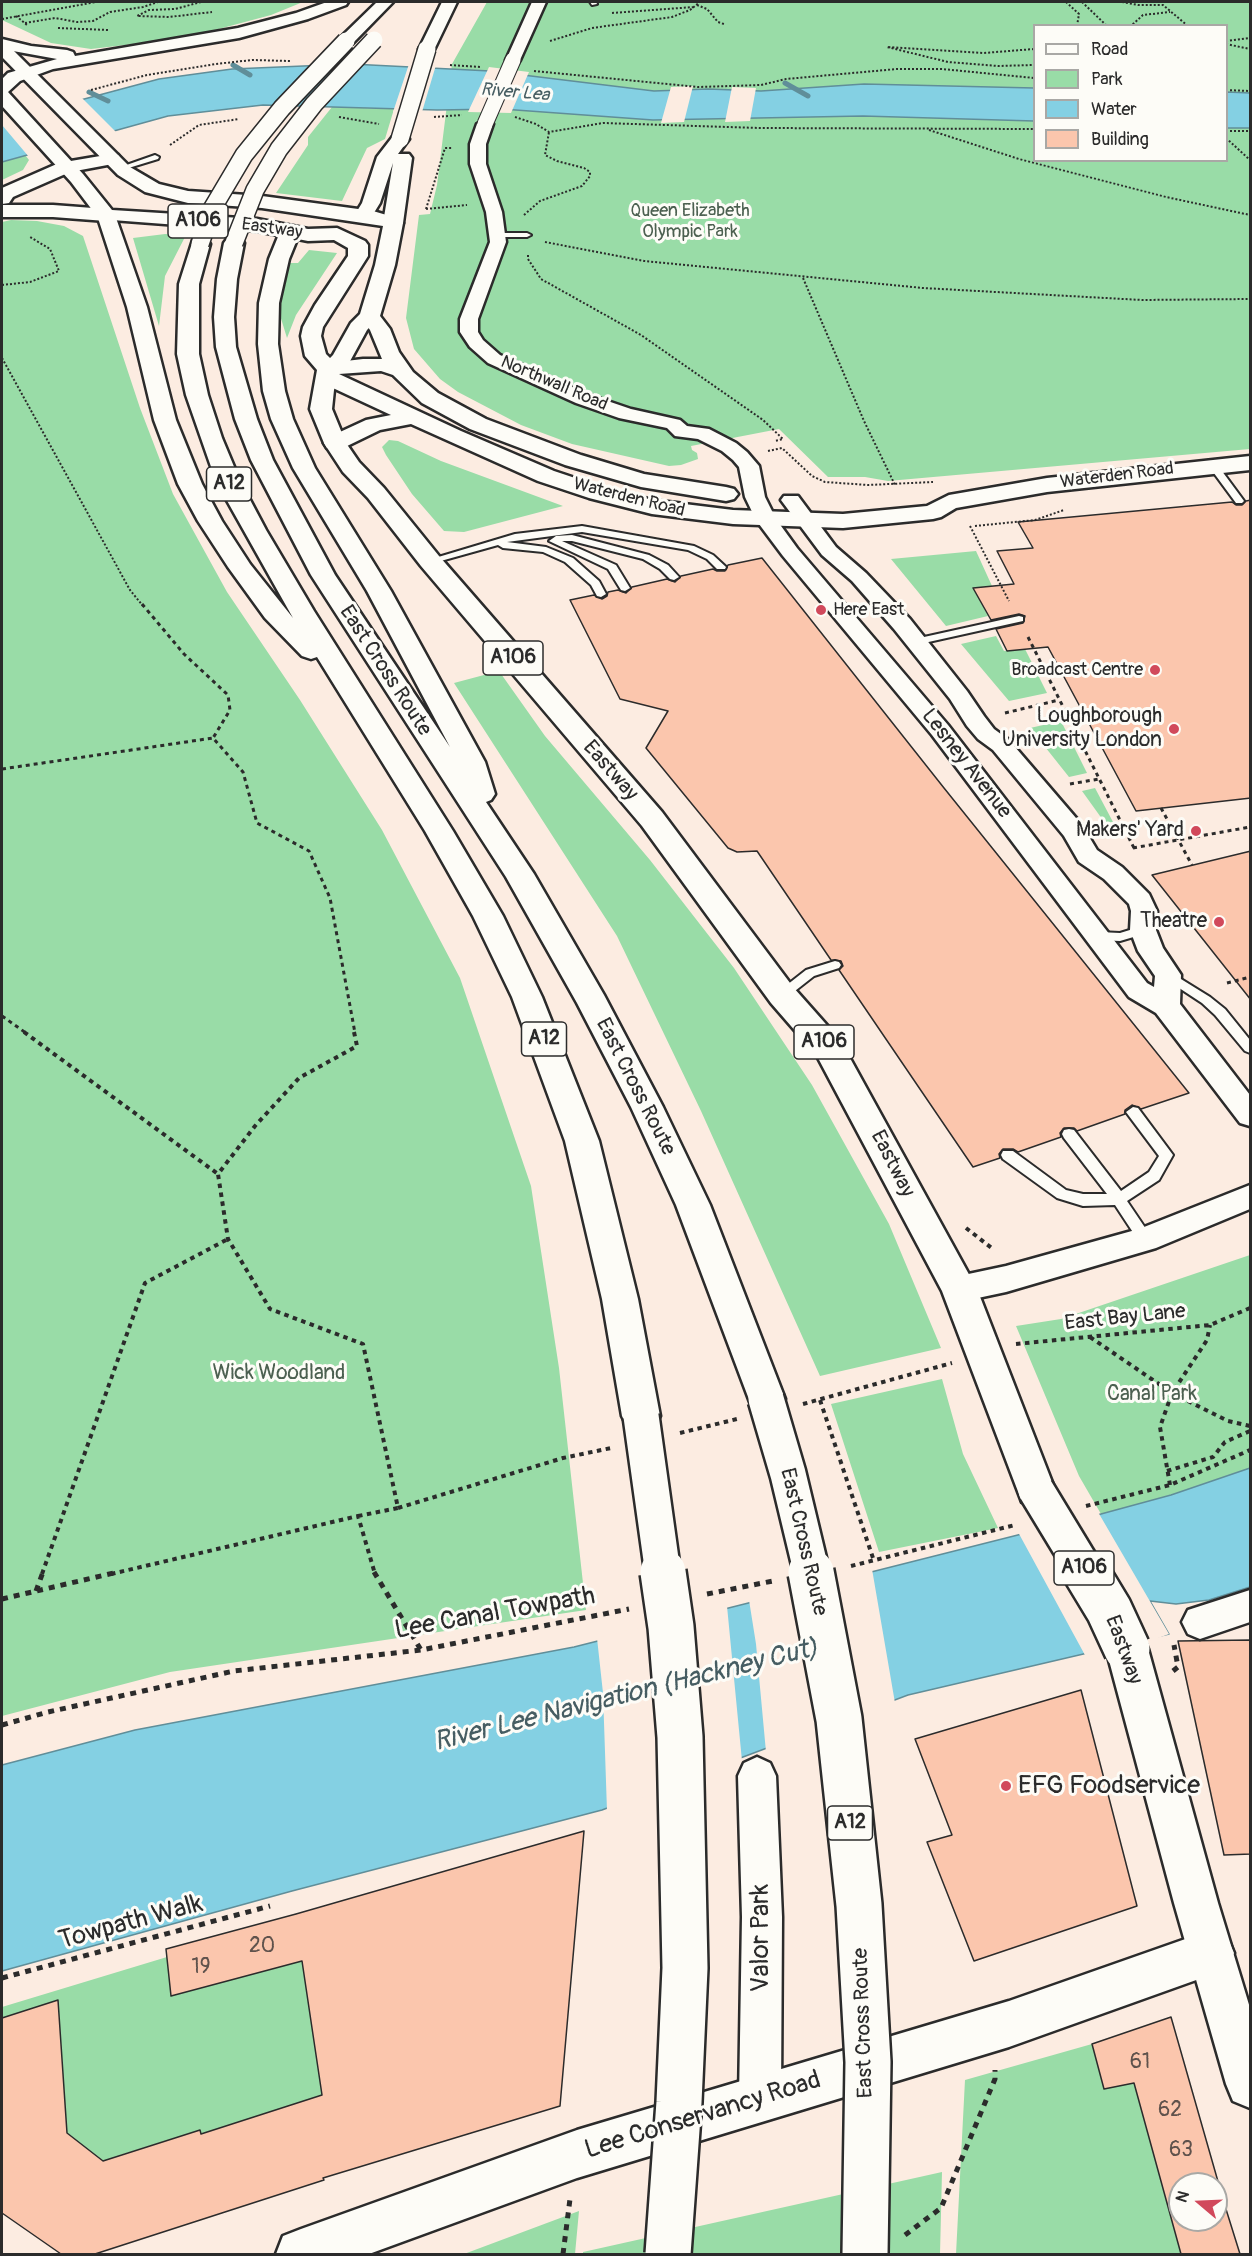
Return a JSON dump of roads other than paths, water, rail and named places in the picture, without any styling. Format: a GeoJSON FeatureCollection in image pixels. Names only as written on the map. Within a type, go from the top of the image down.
{"type":"FeatureCollection","features":[{"type":"Feature","properties":{"kind":"main road"},"geometry":{"type":"LineString","coordinates":[[2,88],[14,77],[51,65],[239,33],[302,16],[340,2]]}},
{"type":"Feature","properties":{"kind":"main road","name":"East Cross Route"},"geometry":{"type":"LineString","coordinates":[[385,2],[282,108],[243,154],[212,209],[189,284],[188,354],[197,394],[228,481],[254,530],[439,831],[488,916],[527,997],[582,1141],[620,1299],[641,1416],[671,1627],[680,1737],[685,1968],[679,2102],[668,2254]]}},
{"type":"Feature","properties":{"kind":"main road"},"geometry":{"type":"LineString","coordinates":[[363,216],[371,203],[386,157],[400,139],[427,49],[449,2]]}},
{"type":"Feature","properties":{"kind":"main road","name":"East Cross Route"},"geometry":{"type":"LineString","coordinates":[[388,25],[314,104],[279,148],[255,190],[234,243],[227,279],[224,317],[226,347],[246,419],[262,460],[323,575],[530,893],[593,1003],[647,1107],[693,1205],[766,1399],[788,1474],[816,1592],[843,1754],[859,1905],[867,2031],[868,2151],[881,2248]]}},
{"type":"Feature","properties":{"kind":"main road"},"geometry":{"type":"LineString","coordinates":[[2,46],[49,54],[111,54]]}},
{"type":"Feature","properties":{"kind":"main road","name":"A106"},"geometry":{"type":"LineString","coordinates":[[2,46],[117,164]]}},
{"type":"Feature","properties":{"kind":"main road"},"geometry":{"type":"LineString","coordinates":[[6,101],[66,166],[106,215]]}},
{"type":"Feature","properties":{"kind":"main road"},"geometry":{"type":"LineString","coordinates":[[393,223],[403,157],[400,139]]}},
{"type":"Feature","properties":{"kind":"main road"},"geometry":{"type":"LineString","coordinates":[[2,201],[25,200],[66,166],[117,164]]}},
{"type":"Feature","properties":{"kind":"main road","name":"Eastway"},"geometry":{"type":"LineString","coordinates":[[117,164],[152,188],[188,197],[262,202],[363,216],[393,223],[385,265],[370,316],[358,327],[342,359],[328,373],[322,390],[321,409],[335,443],[351,468],[376,493],[430,561],[652,819],[782,994],[829,1048],[959,1289],[1036,1490],[1109,1610],[1127,1649],[1211,1953],[1242,2030],[1251,2084]]}},
{"type":"Feature","properties":{"kind":"main road","name":"Eastway"},"geometry":{"type":"LineString","coordinates":[[106,215],[134,205],[188,197]]}},
{"type":"Feature","properties":{"kind":"main road"},"geometry":{"type":"LineString","coordinates":[[262,202],[281,215],[290,232]]}},
{"type":"Feature","properties":{"kind":"main road"},"geometry":{"type":"LineString","coordinates":[[2,211],[53,211],[106,215]]}},
{"type":"Feature","properties":{"kind":"main road","name":"Eastway"},"geometry":{"type":"LineString","coordinates":[[106,215],[257,225],[308,235],[341,235],[358,245],[358,256],[313,327],[312,344],[319,361],[328,373]]}},
{"type":"Feature","properties":{"kind":"main road","name":"A12"},"geometry":{"type":"LineString","coordinates":[[106,215],[137,307],[165,420],[190,484],[210,521],[274,613],[356,698]]}},
{"type":"Feature","properties":{"kind":"main road","name":"Eastway"},"geometry":{"type":"LineString","coordinates":[[331,234],[363,216]]}},
{"type":"Feature","properties":{"kind":"main road","name":"A12"},"geometry":{"type":"LineString","coordinates":[[290,232],[279,259],[269,303],[268,344],[274,391],[282,419],[309,478],[379,591],[471,762],[495,838]]}},
{"type":"Feature","properties":{"kind":"main road","name":"Waterden Road"},"geometry":{"type":"LineString","coordinates":[[370,316],[380,330],[388,352],[399,370],[430,398],[478,424],[573,460],[658,484],[754,497],[791,500],[846,499],[922,492],[949,502]]}},
{"type":"Feature","properties":{"kind":"main road"},"geometry":{"type":"LineString","coordinates":[[328,373],[363,365],[381,365],[399,370]]}},
{"type":"Feature","properties":{"kind":"main road","name":"Waterden Road"},"geometry":{"type":"LineString","coordinates":[[328,373],[415,417],[546,476],[597,493],[674,510],[766,520],[843,521],[933,512],[949,502],[1082,480],[1213,465],[1251,463]]}},
{"type":"Feature","properties":{"kind":"main road"},"geometry":{"type":"LineString","coordinates":[[335,443],[374,425],[415,417]]}},
{"type":"Feature","properties":{"kind":"main road","name":"Lee Conservancy Road"},"geometry":{"type":"LineString","coordinates":[[301,2254],[576,2154],[997,2027],[1211,1953]]}},
{"type":"Feature","properties":{"kind":"street","name":"Northwall Road"},"geometry":{"type":"LineString","coordinates":[[539,2],[478,144],[478,164],[494,212],[497,247],[469,319],[469,332],[481,349],[494,359],[514,369],[583,399],[626,414],[673,424],[682,432],[702,433],[729,447],[748,466],[754,497],[766,520]]}},
{"type":"Feature","properties":{"kind":"street"},"geometry":{"type":"LineString","coordinates":[[791,500],[808,520]]}},
{"type":"Feature","properties":{"kind":"street","name":"Lesney Avenue"},"geometry":{"type":"LineString","coordinates":[[766,520],[790,552],[940,730],[1138,990],[1166,1006],[1251,1116]]}},
{"type":"Feature","properties":{"kind":"street","name":"Lesney Avenue"},"geometry":{"type":"LineString","coordinates":[[808,520],[829,551],[872,590],[959,696],[986,735],[1001,745],[1073,831],[1088,856],[1113,873],[1140,900],[1144,911],[1143,930],[1151,951],[1168,975]]}},
{"type":"Feature","properties":{"kind":"street"},"geometry":{"type":"LineString","coordinates":[[1166,1006],[1168,975]]}},
{"type":"Feature","properties":{"kind":"street"},"geometry":{"type":"LineString","coordinates":[[959,1289],[1006,1279],[1145,1239],[1251,1197]]}},
{"type":"Feature","properties":{"kind":"street"},"geometry":{"type":"LineString","coordinates":[[1200,1622],[1251,1606]]}},
{"type":"Feature","properties":{"kind":"street","name":"Valor Park"},"geometry":{"type":"LineString","coordinates":[[757,1776],[762,1917],[760,2099]]}},
{"type":"Feature","properties":{"kind":"lane"},"geometry":{"type":"LineString","coordinates":[[117,164],[155,157]]}},
{"type":"Feature","properties":{"kind":"lane"},"geometry":{"type":"LineString","coordinates":[[497,235],[527,236]]}},
{"type":"Feature","properties":{"kind":"lane"},"geometry":{"type":"LineString","coordinates":[[1213,465],[1239,501]]}},
{"type":"Feature","properties":{"kind":"lane"},"geometry":{"type":"LineString","coordinates":[[430,561],[515,537],[582,529],[691,548],[710,556],[721,567]]}},
{"type":"Feature","properties":{"kind":"lane"},"geometry":{"type":"LineString","coordinates":[[515,537],[572,538],[646,557],[664,567],[674,577]]}},
{"type":"Feature","properties":{"kind":"lane"},"geometry":{"type":"LineString","coordinates":[[546,537],[612,567],[625,588]]}},
{"type":"Feature","properties":{"kind":"lane"},"geometry":{"type":"LineString","coordinates":[[486,545],[524,546],[546,550],[570,560],[595,583],[601,594]]}},
{"type":"Feature","properties":{"kind":"lane"},"geometry":{"type":"LineString","coordinates":[[915,642],[1019,619]]}},
{"type":"Feature","properties":{"kind":"lane"},"geometry":{"type":"LineString","coordinates":[[1099,936],[1120,937],[1143,930]]}},
{"type":"Feature","properties":{"kind":"lane"},"geometry":{"type":"LineString","coordinates":[[782,994],[810,973],[835,965]]}},
{"type":"Feature","properties":{"kind":"lane","name":"Lesney Avenue"},"geometry":{"type":"LineString","coordinates":[[1168,975],[1220,1012],[1251,1048]]}},
{"type":"Feature","properties":{"kind":"lane"},"geometry":{"type":"LineString","coordinates":[[1008,1155],[1062,1194],[1083,1200],[1119,1198],[1154,1176],[1166,1155],[1133,1112]]}},
{"type":"Feature","properties":{"kind":"lane"},"geometry":{"type":"LineString","coordinates":[[1069,1134],[1119,1198],[1145,1239]]}},
{"type":"Feature","properties":{"kind":"water","name":"River Lea"},"geometry":{"type":"Polygon","coordinates":[[[351,64],[490,71],[654,91],[708,89],[761,91],[864,84],[1033,88],[1033,121],[863,116],[653,120],[502,109],[437,110],[263,105],[168,116],[2,162],[2,121],[159,79],[232,69],[351,64]]]}},
{"type":"Feature","properties":{"kind":"water"},"geometry":{"type":"Polygon","coordinates":[[[1228,92],[1250,93],[1250,128],[1228,128],[1228,92]]]}},
{"type":"Feature","properties":{"kind":"water","name":"River Lee Navigation (Hackney Cut)"},"geometry":{"type":"Polygon","coordinates":[[[1250,1468],[1250,1587],[1209,1600],[1176,1604],[1150,1601],[1169,1634],[908,1695],[602,1810],[292,1891],[2,1971],[2,1765],[135,1730],[574,1647],[1101,1514],[1171,1495],[1250,1468]]]}},
{"type":"Feature","properties":{"kind":"waterway"},"geometry":{"type":"LineString","coordinates":[[233,65],[250,75]]}},
{"type":"Feature","properties":{"kind":"waterway"},"geometry":{"type":"LineString","coordinates":[[785,83],[808,96]]}},
{"type":"Feature","properties":{"kind":"waterway"},"geometry":{"type":"LineString","coordinates":[[89,92],[108,101]]}},
{"type":"Feature","properties":{"kind":"place","name":"Here East"},"geometry":{"type":"Point","coordinates":[821,610]}},
{"type":"Feature","properties":{"kind":"place","name":"Broadcast Centre"},"geometry":{"type":"Point","coordinates":[1155,670]}},
{"type":"Feature","properties":{"kind":"place","name":"Loughborough University London"},"geometry":{"type":"Point","coordinates":[1174,729]}},
{"type":"Feature","properties":{"kind":"place","name":"Makers' Yard"},"geometry":{"type":"Point","coordinates":[1196,831]}},
{"type":"Feature","properties":{"kind":"place","name":"Theatre"},"geometry":{"type":"Point","coordinates":[1219,922]}},
{"type":"Feature","properties":{"kind":"place","name":"EFG Foodservice"},"geometry":{"type":"Point","coordinates":[1006,1786]}},
{"type":"Feature","properties":{"kind":"park label","name":"Queen Elizabeth Olympic Park"},"geometry":{"type":"Point","coordinates":[690,221]}},
{"type":"Feature","properties":{"kind":"park label","name":"Wick Woodland"},"geometry":{"type":"Point","coordinates":[279,1374]}},
{"type":"Feature","properties":{"kind":"park label","name":"Canal Park"},"geometry":{"type":"Point","coordinates":[1152,1395]}}]}
